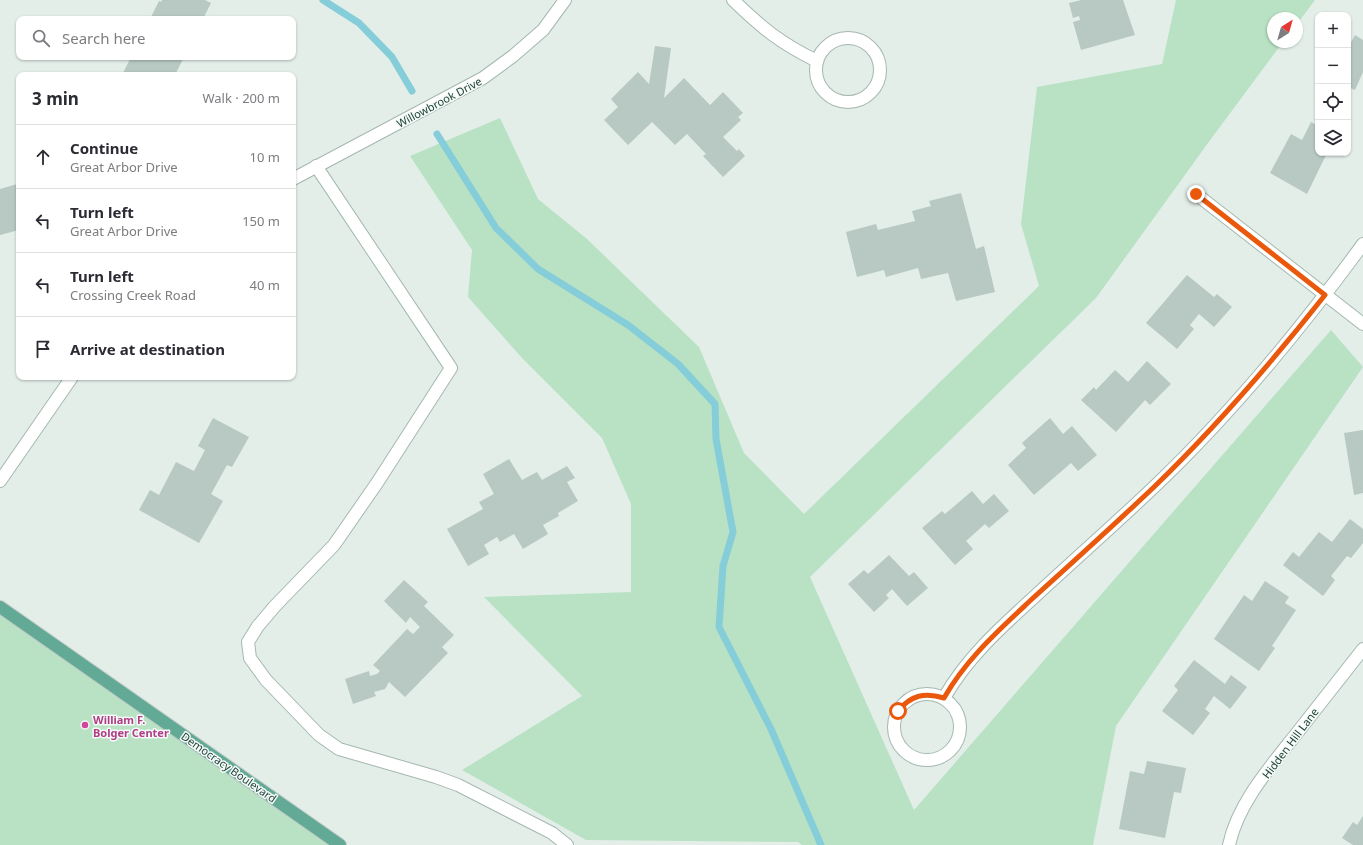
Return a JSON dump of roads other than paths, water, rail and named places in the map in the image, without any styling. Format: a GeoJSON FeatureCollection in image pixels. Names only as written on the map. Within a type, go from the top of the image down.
{"type":"FeatureCollection","features":[{"type":"Feature","properties":{"kind":"main road","name":"Democracy Boulevard"},"geometry":{"type":"LineString","coordinates":[[0,607],[340,845]]}},
{"type":"Feature","properties":{"kind":"street","name":"Willowbrook Drive"},"geometry":{"type":"LineString","coordinates":[[296,177],[483,78],[513,56],[543,30],[565,0]]}},
{"type":"Feature","properties":{"kind":"street"},"geometry":{"type":"LineString","coordinates":[[734,0],[763,29],[790,48],[817,61]]}},
{"type":"Feature","properties":{"kind":"street"},"geometry":{"type":"LineString","coordinates":[[841,38],[852,38],[863,41],[872,49],[878,58],[881,69],[879,80],[874,91],[866,98],[855,102],[844,103],[833,100],[824,92],[818,83],[815,72],[817,61],[822,50],[830,43],[841,38]]}},
{"type":"Feature","properties":{"kind":"street"},"geometry":{"type":"LineString","coordinates":[[316,166],[451,368],[377,483],[334,545],[275,606],[258,626],[248,642],[250,658],[266,680],[319,735],[340,749],[436,776],[458,785],[552,832],[568,845]]}},
{"type":"Feature","properties":{"kind":"street"},"geometry":{"type":"LineString","coordinates":[[1196,194],[1363,324]]}},
{"type":"Feature","properties":{"kind":"street"},"geometry":{"type":"LineString","coordinates":[[944,698],[955,678],[966,664],[997,632],[1154,487],[1210,430],[1256,380],[1325,295],[1363,244]]}},
{"type":"Feature","properties":{"kind":"street"},"geometry":{"type":"LineString","coordinates":[[0,481],[70,380]]}},
{"type":"Feature","properties":{"kind":"street","name":"Hidden Hill Lane"},"geometry":{"type":"LineString","coordinates":[[1229,845],[1238,818],[1251,795],[1279,756],[1363,649]]}},
{"type":"Feature","properties":{"kind":"street"},"geometry":{"type":"LineString","coordinates":[[924,694],[944,698],[952,705],[959,718],[960,734],[957,744],[950,752],[942,757],[932,760],[921,760],[912,756],[903,750],[897,741],[894,731],[898,711],[909,700],[924,694]]}},
{"type":"Feature","properties":{"kind":"waterway"},"geometry":{"type":"LineString","coordinates":[[323,0],[359,23],[392,57],[412,91]]}},
{"type":"Feature","properties":{"kind":"waterway"},"geometry":{"type":"LineString","coordinates":[[437,134],[496,228],[538,269],[628,325],[678,364],[715,404],[716,439],[733,532],[723,566],[719,627],[771,729],[821,845]]}},
{"type":"Feature","properties":{"kind":"place","name":"William F. Bolger Center"},"geometry":{"type":"Point","coordinates":[85,725]}}]}
